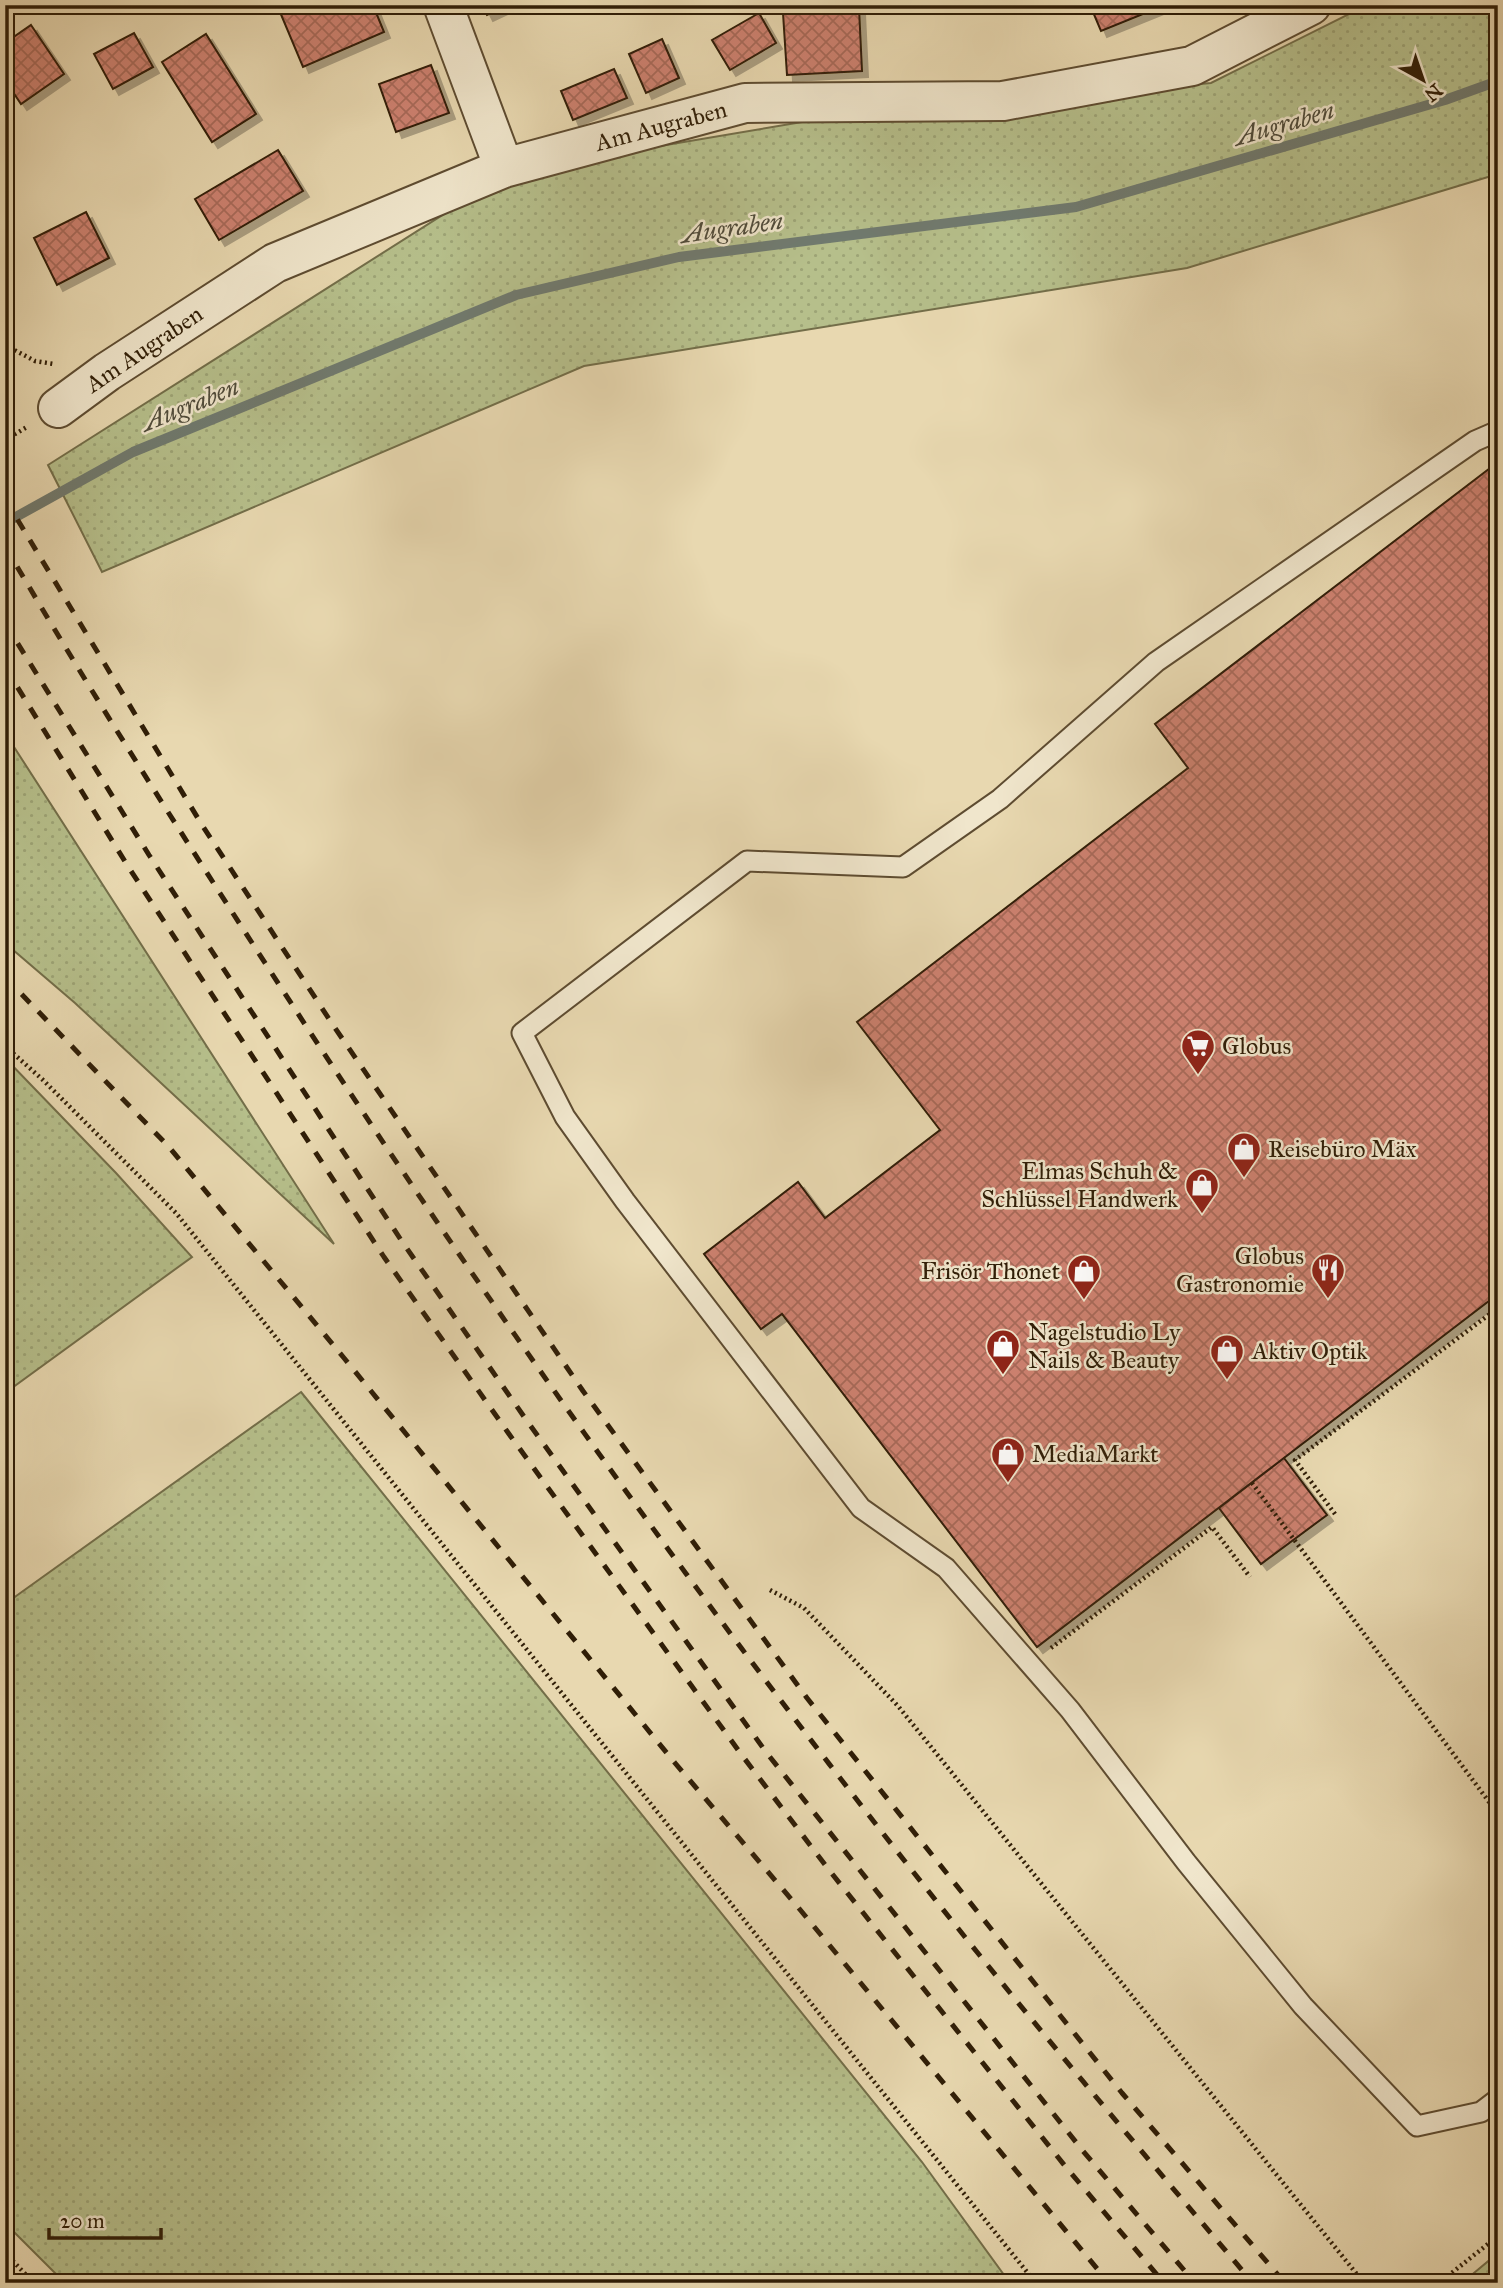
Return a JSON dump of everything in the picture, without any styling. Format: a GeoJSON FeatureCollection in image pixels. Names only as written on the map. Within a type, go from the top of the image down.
{"type":"FeatureCollection","features":[{"type":"Feature","properties":{"kind":"street"},"geometry":{"type":"LineString","coordinates":[[443,5],[504,168]]}},
{"type":"Feature","properties":{"kind":"street","name":"Am Augraben"},"geometry":{"type":"LineString","coordinates":[[58,408],[107,372],[275,264],[504,168],[745,103],[1003,101],[1192,66],[1311,5]]}},
{"type":"Feature","properties":{"kind":"lane"},"geometry":{"type":"LineString","coordinates":[[1498,431],[1475,441],[1156,662],[1000,799],[903,867],[747,861],[522,1033],[572,1128],[860,1508],[946,1568],[1070,1710],[1194,1872],[1303,2006],[1417,2126],[1480,2112],[1498,2099]]}},
{"type":"Feature","properties":{"kind":"path"},"geometry":{"type":"LineString","coordinates":[[5,1046],[43,1080],[176,1213],[988,2223],[1033,2283]]}},
{"type":"Feature","properties":{"kind":"path"},"geometry":{"type":"LineString","coordinates":[[1335,1514],[1295,1460],[1498,1308]]}},
{"type":"Feature","properties":{"kind":"path"},"geometry":{"type":"LineString","coordinates":[[1252,1483],[1498,1814]]}},
{"type":"Feature","properties":{"kind":"path"},"geometry":{"type":"LineString","coordinates":[[1029,1665],[1212,1527],[1250,1577]]}},
{"type":"Feature","properties":{"kind":"path"},"geometry":{"type":"LineString","coordinates":[[770,1590],[804,1608],[898,1706],[1364,2283]]}},
{"type":"Feature","properties":{"kind":"path"},"geometry":{"type":"LineString","coordinates":[[1439,2283],[1498,2236]]}},
{"type":"Feature","properties":{"kind":"path"},"geometry":{"type":"LineString","coordinates":[[5,2253],[34,2283]]}},
{"type":"Feature","properties":{"kind":"green space"},"geometry":{"type":"Polygon","coordinates":[[[1367,5],[1498,5],[1498,174],[1187,268],[584,366],[102,572],[48,465],[512,171],[814,120],[1211,83],[1367,5]]]}},
{"type":"Feature","properties":{"kind":"green space"},"geometry":{"type":"Polygon","coordinates":[[[5,733],[334,1244],[75,1003],[5,943],[5,733]]]}},
{"type":"Feature","properties":{"kind":"green space"},"geometry":{"type":"Polygon","coordinates":[[[5,1058],[116,1173],[192,1257],[5,1393],[5,1058]]]}},
{"type":"Feature","properties":{"kind":"green space"},"geometry":{"type":"Polygon","coordinates":[[[301,1392],[922,2162],[1004,2275],[1006,2283],[65,2283],[5,2223],[5,1604],[301,1392]]]}},
{"type":"Feature","properties":{"kind":"green space"},"geometry":{"type":"Polygon","coordinates":[[[1498,2253],[1498,2283],[1462,2283],[1498,2253]]]}},
{"type":"Feature","properties":{"kind":"building"},"geometry":{"type":"Polygon","coordinates":[[[277,5],[373,5],[384,32],[303,67],[277,5]]]}},
{"type":"Feature","properties":{"kind":"building"},"geometry":{"type":"Polygon","coordinates":[[[482,5],[508,5],[487,15],[482,5]]]}},
{"type":"Feature","properties":{"kind":"building"},"geometry":{"type":"Polygon","coordinates":[[[1090,5],[1165,5],[1101,31],[1090,5]]]}},
{"type":"Feature","properties":{"kind":"building"},"geometry":{"type":"Polygon","coordinates":[[[859,8],[862,71],[787,75],[783,13],[859,8]]]}},
{"type":"Feature","properties":{"kind":"building"},"geometry":{"type":"Polygon","coordinates":[[[759,13],[776,43],[730,70],[712,40],[759,13]]]}},
{"type":"Feature","properties":{"kind":"building"},"geometry":{"type":"Polygon","coordinates":[[[31,25],[64,74],[21,104],[5,80],[5,43],[31,25]]]}},
{"type":"Feature","properties":{"kind":"building"},"geometry":{"type":"Polygon","coordinates":[[[134,33],[153,67],[113,89],[94,54],[134,33]]]}},
{"type":"Feature","properties":{"kind":"building"},"geometry":{"type":"Polygon","coordinates":[[[206,34],[256,114],[212,142],[162,62],[206,34]]]}},
{"type":"Feature","properties":{"kind":"building"},"geometry":{"type":"Polygon","coordinates":[[[662,39],[679,78],[646,93],[629,54],[662,39]]]}},
{"type":"Feature","properties":{"kind":"building"},"geometry":{"type":"Polygon","coordinates":[[[431,65],[449,113],[396,132],[379,84],[431,65]]]}},
{"type":"Feature","properties":{"kind":"building"},"geometry":{"type":"Polygon","coordinates":[[[614,69],[627,98],[573,120],[561,91],[614,69]]]}},
{"type":"Feature","properties":{"kind":"building"},"geometry":{"type":"Polygon","coordinates":[[[278,150],[303,191],[219,240],[195,199],[278,150]]]}},
{"type":"Feature","properties":{"kind":"building"},"geometry":{"type":"Polygon","coordinates":[[[86,212],[109,258],[57,285],[34,238],[86,212]]]}},
{"type":"Feature","properties":{"kind":"building","name":"Globus"},"geometry":{"type":"Polygon","coordinates":[[[1498,462],[1498,1294],[1037,1647],[782,1314],[761,1329],[704,1254],[798,1182],[825,1218],[940,1130],[857,1022],[1188,768],[1155,724],[1498,462]]]}},
{"type":"Feature","properties":{"kind":"building"},"geometry":{"type":"Polygon","coordinates":[[[1284,1458],[1327,1515],[1261,1564],[1219,1508],[1284,1458]]]}},
{"type":"Feature","properties":{"kind":"waterway","name":"Augraben"},"geometry":{"type":"LineString","coordinates":[[5,523],[133,452],[516,295],[679,257],[1076,207],[1445,100],[1498,81]]}},
{"type":"Feature","properties":{"kind":"railway"},"geometry":{"type":"LineString","coordinates":[[5,499],[202,825],[333,1025],[583,1391],[807,1698],[1122,2093],[1285,2283]]}},
{"type":"Feature","properties":{"kind":"railway"},"geometry":{"type":"LineString","coordinates":[[5,546],[133,757],[350,1093],[609,1468],[790,1712],[977,1952],[1253,2283]]}},
{"type":"Feature","properties":{"kind":"railway"},"geometry":{"type":"LineString","coordinates":[[5,623],[149,855],[401,1240],[527,1421],[766,1752],[1083,2151],[1195,2283]]}},
{"type":"Feature","properties":{"kind":"railway"},"geometry":{"type":"LineString","coordinates":[[5,667],[129,868],[384,1257],[509,1434],[741,1754],[829,1870],[1065,2166],[1164,2283]]}},
{"type":"Feature","properties":{"kind":"railway"},"geometry":{"type":"LineString","coordinates":[[5,977],[169,1147],[675,1763],[1109,2283]]}},
{"type":"Feature","properties":{"kind":"place","name":"Globus"},"geometry":{"type":"Point","coordinates":[1198,1076]}},
{"type":"Feature","properties":{"kind":"place","name":"Reisebüro Mäx"},"geometry":{"type":"Point","coordinates":[1244,1179]}},
{"type":"Feature","properties":{"kind":"place","name":"Elmas Schuh & Schlüssel Handwerk"},"geometry":{"type":"Point","coordinates":[1202,1215]}},
{"type":"Feature","properties":{"kind":"place","name":"Globus Gastronomie"},"geometry":{"type":"Point","coordinates":[1328,1300]}},
{"type":"Feature","properties":{"kind":"place","name":"Frisör Thonet"},"geometry":{"type":"Point","coordinates":[1084,1301]}},
{"type":"Feature","properties":{"kind":"place","name":"Nagelstudio Ly Nails & Beauty"},"geometry":{"type":"Point","coordinates":[1003,1376]}},
{"type":"Feature","properties":{"kind":"place","name":"Aktiv Optik"},"geometry":{"type":"Point","coordinates":[1227,1381]}},
{"type":"Feature","properties":{"kind":"place","name":"MediaMarkt"},"geometry":{"type":"Point","coordinates":[1008,1484]}}]}
